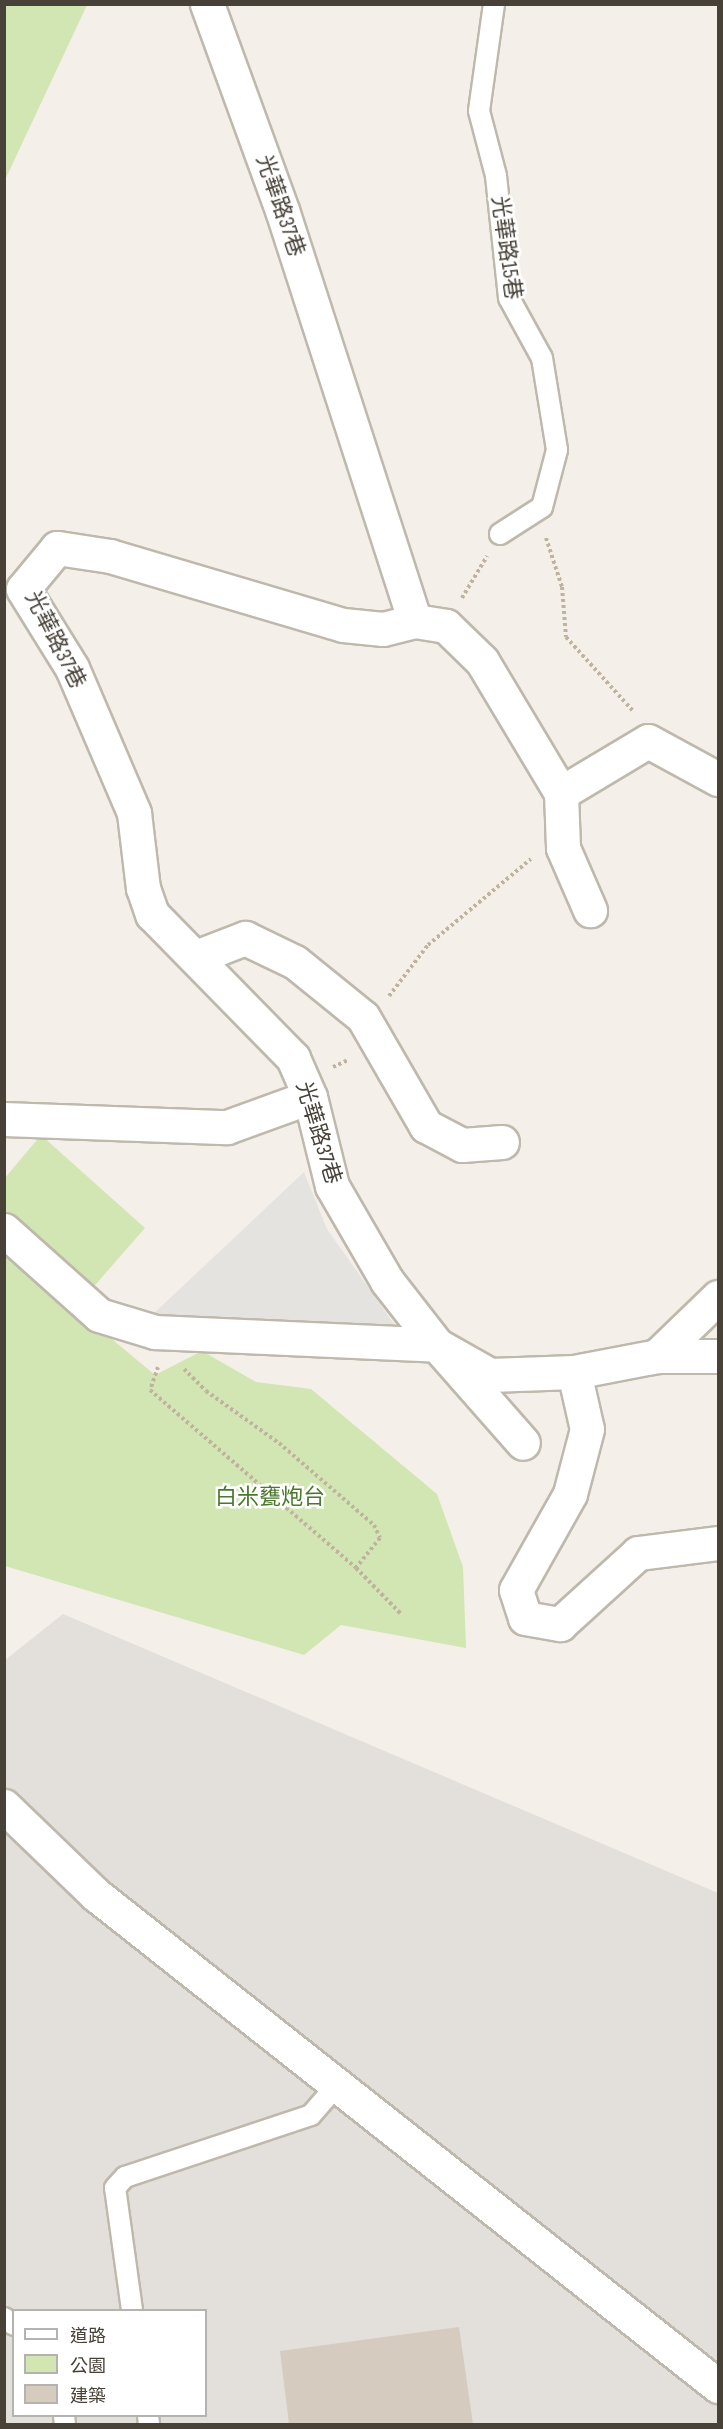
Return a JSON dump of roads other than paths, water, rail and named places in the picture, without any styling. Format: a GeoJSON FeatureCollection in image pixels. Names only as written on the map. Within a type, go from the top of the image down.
{"type":"FeatureCollection","features":[{"type":"Feature","properties":{"kind":"street","name":"光華路37巷"},"geometry":{"type":"LineString","coordinates":[[207,4],[430,624],[383,629],[343,625],[110,556],[57,548],[23,589],[72,668],[134,813],[142,888],[152,914],[293,1058],[306,1089],[332,1186],[387,1281],[436,1345],[523,1443]]}},
{"type":"Feature","properties":{"kind":"street"},"geometry":{"type":"LineString","coordinates":[[430,624],[482,661],[561,793],[563,848],[590,910]]}},
{"type":"Feature","properties":{"kind":"street"},"geometry":{"type":"LineString","coordinates":[[561,793],[648,741],[718,777]]}},
{"type":"Feature","properties":{"kind":"street"},"geometry":{"type":"LineString","coordinates":[[196,957],[245,938],[294,962],[363,1017],[426,1126],[462,1145],[502,1142]]}},
{"type":"Feature","properties":{"kind":"street"},"geometry":{"type":"LineString","coordinates":[[4,1119],[227,1127],[306,1089]]}},
{"type":"Feature","properties":{"kind":"street"},"geometry":{"type":"LineString","coordinates":[[4,1230],[99,1315],[175,1334],[436,1345],[490,1375],[574,1372],[657,1356],[718,1356]]}},
{"type":"Feature","properties":{"kind":"street"},"geometry":{"type":"LineString","coordinates":[[657,1356],[718,1297]]}},
{"type":"Feature","properties":{"kind":"street"},"geometry":{"type":"LineString","coordinates":[[574,1372],[587,1429],[570,1494],[516,1590],[525,1618],[560,1624],[638,1553],[718,1543]]}},
{"type":"Feature","properties":{"kind":"street"},"geometry":{"type":"LineString","coordinates":[[4,1806],[95,1894],[718,2385]]}},
{"type":"Feature","properties":{"kind":"lane","name":"光華路15巷"},"geometry":{"type":"LineString","coordinates":[[494,4],[478,111],[496,176],[509,298],[542,358],[557,450],[542,507],[500,534]]}},
{"type":"Feature","properties":{"kind":"lane"},"geometry":{"type":"LineString","coordinates":[[132,2309],[115,2188],[125,2177],[311,2115],[337,2085]]}},
{"type":"Feature","properties":{"kind":"park label","name":"白米甕炮台"},"geometry":{"type":"Point","coordinates":[270,1498]}}]}
